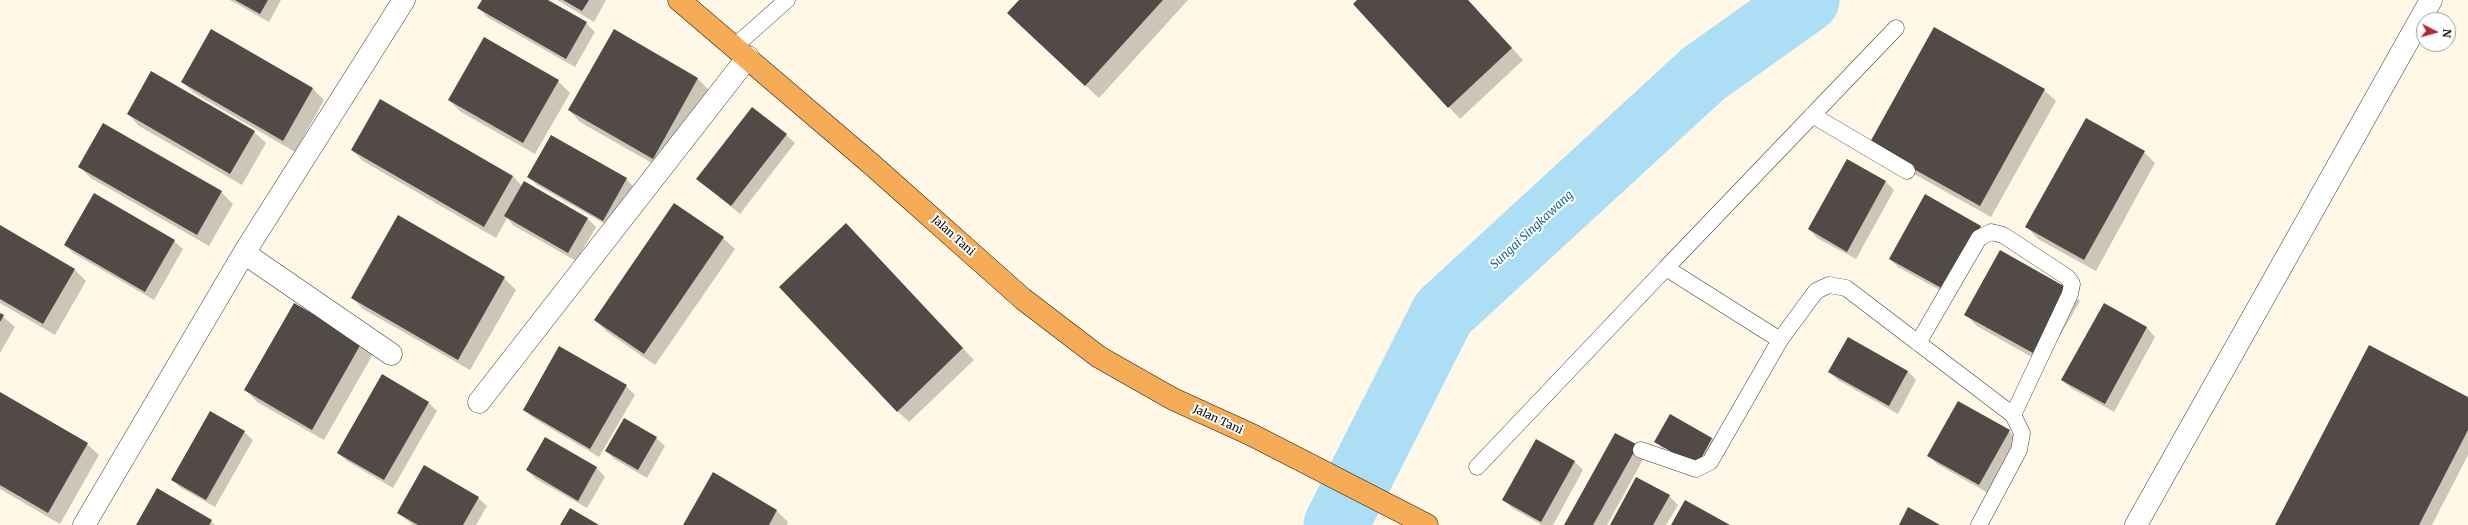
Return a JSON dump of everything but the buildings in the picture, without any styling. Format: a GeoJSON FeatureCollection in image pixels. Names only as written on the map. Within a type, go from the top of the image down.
{"type":"FeatureCollection","features":[{"type":"Feature","properties":{"kind":"highway","name":"Jalan Tani"},"geometry":{"type":"LineString","coordinates":[[679,0],[742,52],[1023,299],[1099,357],[1173,399],[1252,435],[1427,525]]}},
{"type":"Feature","properties":{"kind":"street"},"geometry":{"type":"LineString","coordinates":[[84,525],[244,253],[404,0]]}},
{"type":"Feature","properties":{"kind":"street"},"geometry":{"type":"LineString","coordinates":[[2136,525],[2431,0]]}},
{"type":"Feature","properties":{"kind":"street"},"geometry":{"type":"LineString","coordinates":[[479,402],[742,52]]}},
{"type":"Feature","properties":{"kind":"street"},"geometry":{"type":"LineString","coordinates":[[244,253],[390,354]]}},
{"type":"Feature","properties":{"kind":"lane"},"geometry":{"type":"LineString","coordinates":[[742,52],[787,0]]}},
{"type":"Feature","properties":{"kind":"lane"},"geometry":{"type":"LineString","coordinates":[[1477,467],[1896,28]]}},
{"type":"Feature","properties":{"kind":"lane"},"geometry":{"type":"LineString","coordinates":[[1812,115],[1907,171]]}},
{"type":"Feature","properties":{"kind":"lane"},"geometry":{"type":"LineString","coordinates":[[1918,343],[1979,238],[1991,232],[2003,235],[2067,276],[2072,284],[2070,294],[2013,415]]}},
{"type":"Feature","properties":{"kind":"lane"},"geometry":{"type":"LineString","coordinates":[[1666,268],[1780,340]]}},
{"type":"Feature","properties":{"kind":"lane"},"geometry":{"type":"LineString","coordinates":[[1641,450],[1696,469],[1710,462],[1780,340],[1816,291],[1829,285],[1846,288],[2013,415],[2022,433],[2019,450],[1979,525]]}},
{"type":"Feature","properties":{"kind":"waterway","name":"Sungai Singkawang"},"geometry":{"type":"LineString","coordinates":[[1336,525],[1443,313],[1703,74],[1807,0]]}}]}
